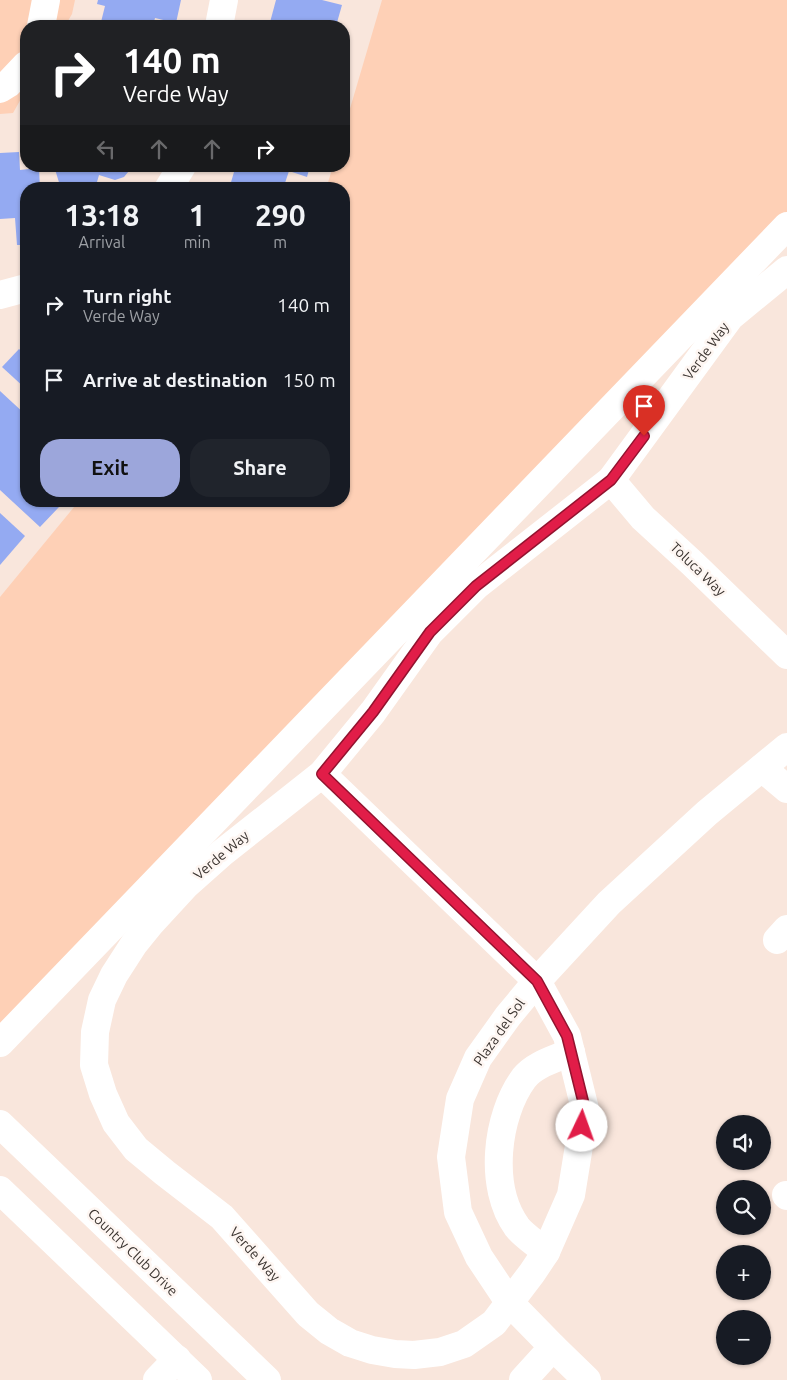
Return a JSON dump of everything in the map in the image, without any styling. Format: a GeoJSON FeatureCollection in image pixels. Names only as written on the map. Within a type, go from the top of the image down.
{"type":"FeatureCollection","features":[{"type":"Feature","properties":{"kind":"street"},"geometry":{"type":"LineString","coordinates":[[42,20],[46,0]]}},
{"type":"Feature","properties":{"kind":"street"},"geometry":{"type":"LineString","coordinates":[[219,20],[224,0]]}},
{"type":"Feature","properties":{"kind":"street"},"geometry":{"type":"LineString","coordinates":[[0,89],[8,84],[20,71]]}},
{"type":"Feature","properties":{"kind":"street"},"geometry":{"type":"LineString","coordinates":[[0,1043],[787,226]]}},
{"type":"Feature","properties":{"kind":"street","name":"Verde Way"},"geometry":{"type":"LineString","coordinates":[[322,774],[537,981],[567,1036],[585,1109],[571,1196],[546,1252],[494,1323],[464,1344],[440,1352],[414,1355],[372,1350],[350,1343],[329,1331],[308,1314],[222,1217],[136,1149],[116,1123],[103,1094],[94,1065],[94,1032],[102,1000],[114,975],[150,923],[186,885],[222,853],[322,774],[373,712],[430,632],[476,586],[611,480],[730,317],[787,270]]}},
{"type":"Feature","properties":{"kind":"street"},"geometry":{"type":"LineString","coordinates":[[0,295],[20,290]]}},
{"type":"Feature","properties":{"kind":"street","name":"Toluca Way"},"geometry":{"type":"LineString","coordinates":[[611,480],[643,518],[787,655]]}},
{"type":"Feature","properties":{"kind":"street","name":"Plaza del Sol"},"geometry":{"type":"LineString","coordinates":[[587,1380],[509,1302],[479,1258],[458,1212],[451,1157],[460,1099],[478,1058],[508,1016],[537,981],[609,903],[707,813],[787,747]]}},
{"type":"Feature","properties":{"kind":"street"},"geometry":{"type":"LineString","coordinates":[[762,768],[787,789]]}},
{"type":"Feature","properties":{"kind":"street"},"geometry":{"type":"LineString","coordinates":[[546,1252],[518,1228],[507,1211],[501,1189],[498,1157],[504,1120],[514,1096],[525,1077],[537,1067],[571,1052]]}},
{"type":"Feature","properties":{"kind":"street","name":"Country Club Drive"},"geometry":{"type":"LineString","coordinates":[[0,1124],[267,1380]]}},
{"type":"Feature","properties":{"kind":"street"},"geometry":{"type":"LineString","coordinates":[[0,1190],[198,1380]]}},
{"type":"Feature","properties":{"kind":"street"},"geometry":{"type":"LineString","coordinates":[[523,1380],[553,1347]]}},
{"type":"Feature","properties":{"kind":"street"},"geometry":{"type":"LineString","coordinates":[[157,1380],[177,1360]]}},
{"type":"Feature","properties":{"kind":"shaded area"},"geometry":{"type":"Polygon","coordinates":[[[0,0],[75,0],[68,20],[20,20],[20,101],[13,113],[0,114],[0,0]]]}},
{"type":"Feature","properties":{"kind":"shaded area"},"geometry":{"type":"Polygon","coordinates":[[[382,0],[787,0],[787,242],[0,1053],[0,597],[74,507],[350,507],[350,182],[328,182],[331,172],[350,172],[350,109],[382,0]]]}},
{"type":"Feature","properties":{"kind":"building"},"geometry":{"type":"Polygon","coordinates":[[[98,0],[181,0],[177,20],[155,18],[154,20],[102,20],[105,6],[97,4],[98,0]]]}},
{"type":"Feature","properties":{"kind":"building"},"geometry":{"type":"Polygon","coordinates":[[[276,0],[322,0],[342,5],[338,20],[271,20],[276,0]]]}},
{"type":"Feature","properties":{"kind":"building"},"geometry":{"type":"Polygon","coordinates":[[[19,152],[20,172],[39,172],[40,182],[20,182],[20,245],[17,245],[15,218],[0,219],[0,153],[19,152]]]}},
{"type":"Feature","properties":{"kind":"building"},"geometry":{"type":"Polygon","coordinates":[[[56,172],[128,172],[124,177],[115,180],[99,175],[97,182],[59,182],[56,172]]]}},
{"type":"Feature","properties":{"kind":"building"},"geometry":{"type":"Polygon","coordinates":[[[234,172],[289,172],[285,182],[231,182],[234,172]]]}},
{"type":"Feature","properties":{"kind":"building"},"geometry":{"type":"Polygon","coordinates":[[[292,172],[308,172],[307,177],[292,172]]]}},
{"type":"Feature","properties":{"kind":"building"},"geometry":{"type":"Polygon","coordinates":[[[19,349],[20,350],[20,384],[2,367],[19,349]]]}},
{"type":"Feature","properties":{"kind":"building"},"geometry":{"type":"Polygon","coordinates":[[[0,391],[20,409],[20,507],[59,507],[40,527],[0,490],[0,391]]]}},
{"type":"Feature","properties":{"kind":"building"},"geometry":{"type":"Polygon","coordinates":[[[0,513],[25,536],[0,565],[0,513]]]}},
{"type":"Feature","properties":{"kind":"route"},"geometry":{"type":"LineString","coordinates":[[582,1126],[585,1109],[567,1036],[537,981],[322,774],[373,712],[430,632],[476,586],[611,480],[644,436]]}}]}
